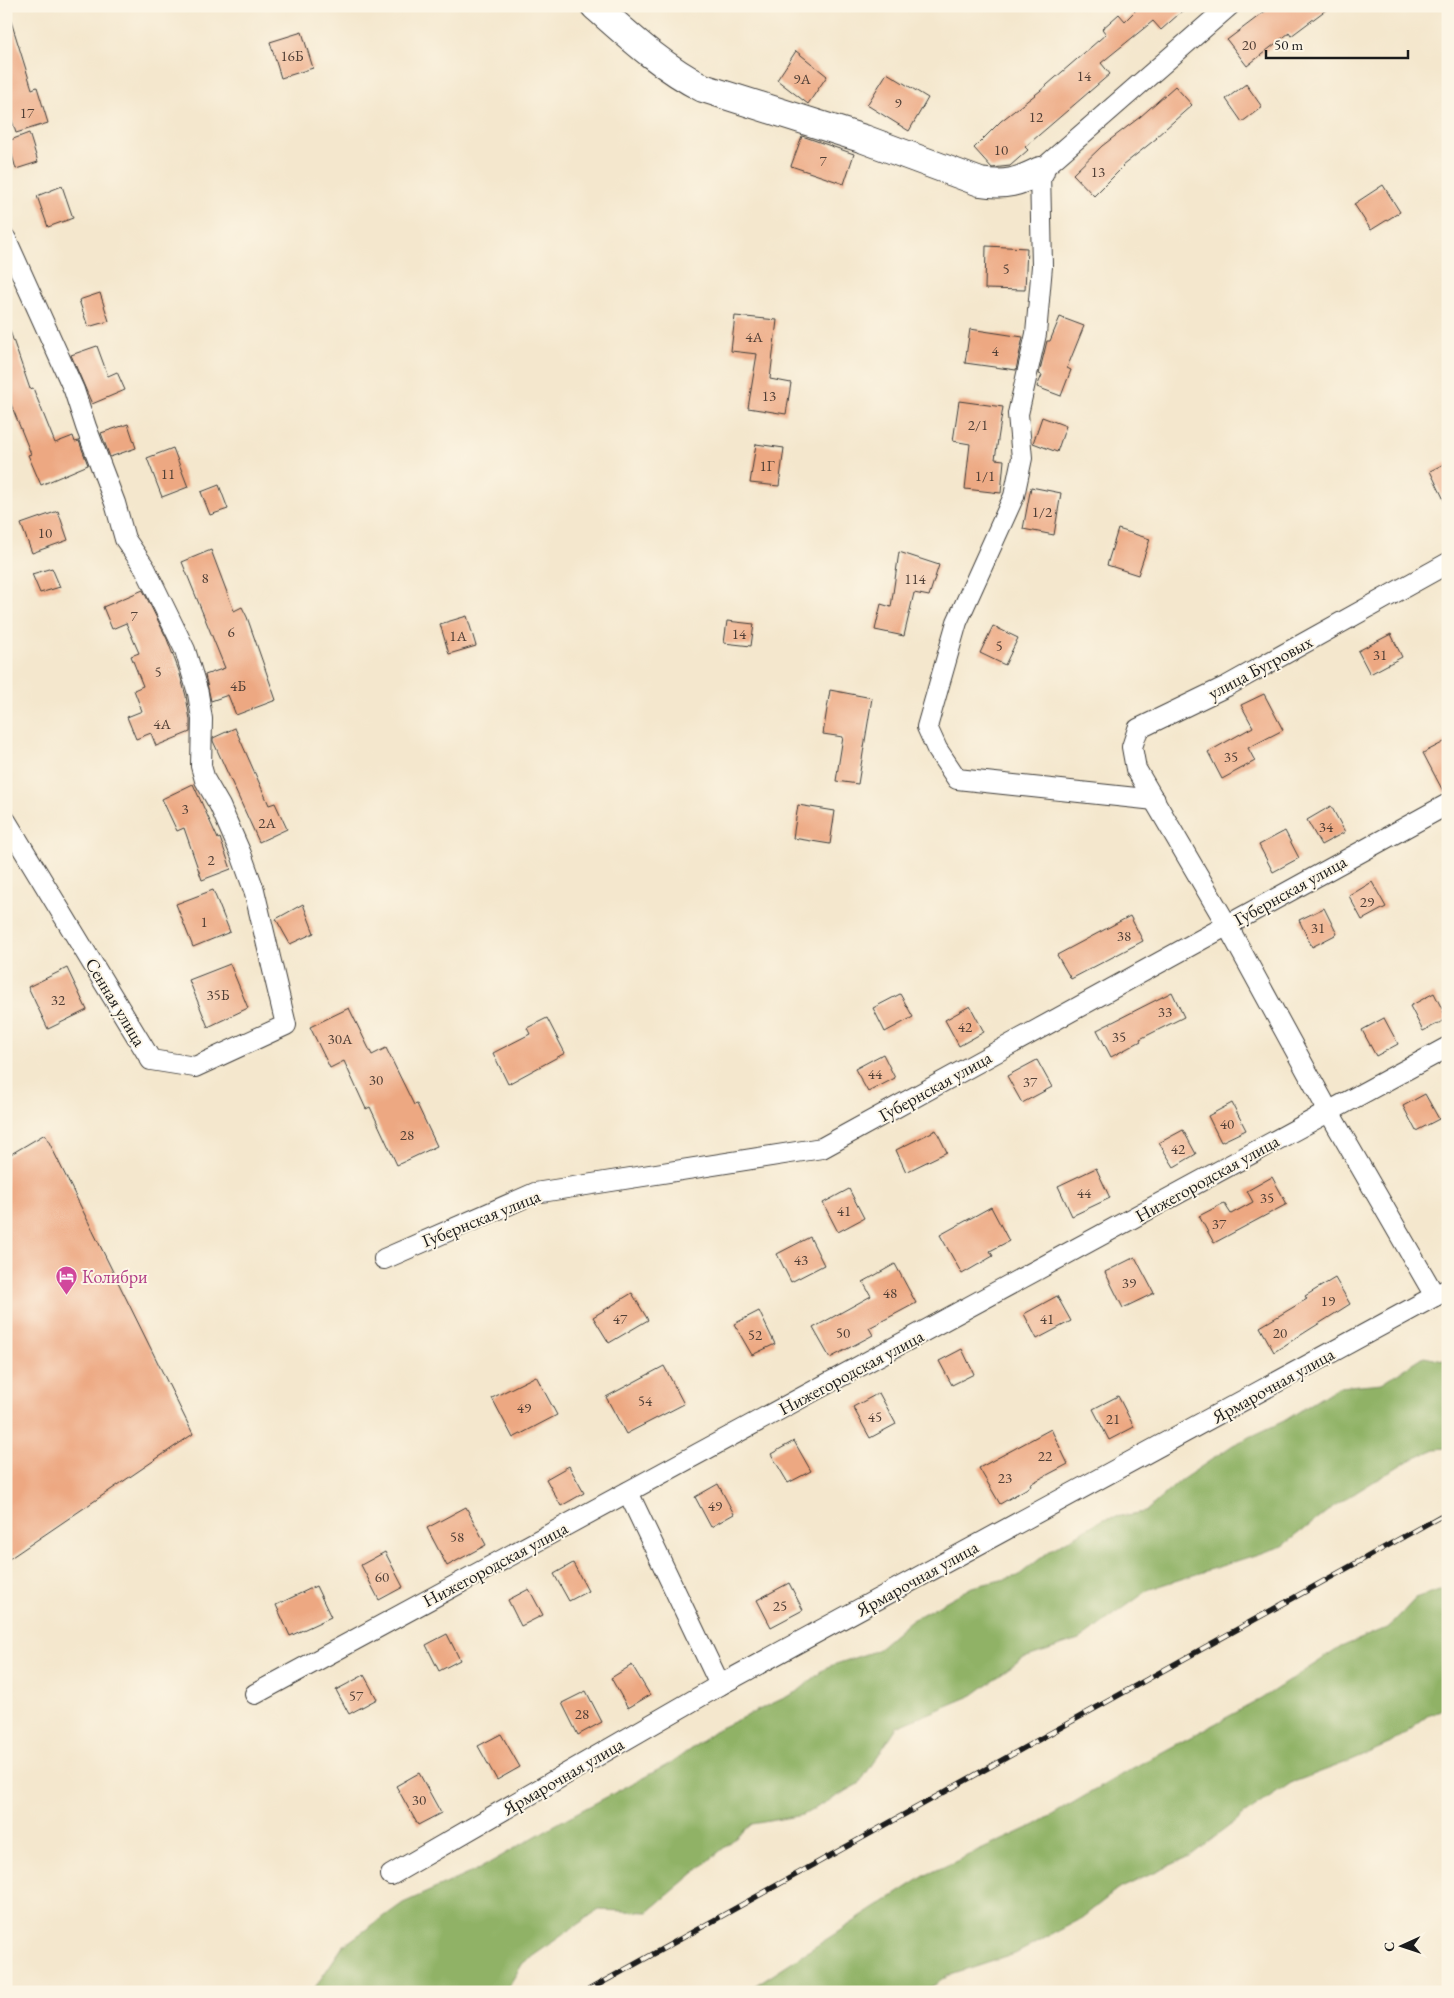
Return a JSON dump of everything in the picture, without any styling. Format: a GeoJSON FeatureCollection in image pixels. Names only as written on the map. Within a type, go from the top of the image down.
{"type":"FeatureCollection","features":[{"type":"Feature","properties":{"kind":"street"},"geometry":{"type":"LineString","coordinates":[[595,6],[644,50],[702,88],[864,139],[980,182],[999,185],[1020,181],[1040,171],[1229,6]]}},
{"type":"Feature","properties":{"kind":"street"},"geometry":{"type":"LineString","coordinates":[[1040,171],[1042,266],[1036,334],[1018,414],[1022,458],[1014,496],[957,622],[928,727],[937,749],[958,779],[1155,800]]}},
{"type":"Feature","properties":{"kind":"street","name":"Сенная улица"},"geometry":{"type":"LineString","coordinates":[[6,239],[74,390],[115,503],[125,539],[145,568],[185,650],[198,693],[202,719],[201,766],[205,780],[220,806],[241,854],[254,890],[286,1025],[195,1067],[151,1060],[6,821]]}},
{"type":"Feature","properties":{"kind":"street","name":"улица Бугровых"},"geometry":{"type":"LineString","coordinates":[[1442,1293],[1329,1112],[1227,925],[1136,769],[1132,747],[1138,729],[1227,686],[1448,563]]}},
{"type":"Feature","properties":{"kind":"street","name":"Губернская улица"},"geometry":{"type":"LineString","coordinates":[[384,1259],[535,1193],[822,1148],[1448,804]]}},
{"type":"Feature","properties":{"kind":"street","name":"Нижегородская улица"},"geometry":{"type":"LineString","coordinates":[[254,1694],[1448,1047]]}},
{"type":"Feature","properties":{"kind":"street","name":"Ярмарочная улица"},"geometry":{"type":"LineString","coordinates":[[390,1876],[720,1685],[1442,1293]]}},
{"type":"Feature","properties":{"kind":"street"},"geometry":{"type":"LineString","coordinates":[[628,1492],[720,1685]]}},
{"type":"Feature","properties":{"kind":"green space"},"geometry":{"type":"Polygon","coordinates":[[[1424,1356],[1448,1361],[1448,1448],[1435,1449],[1402,1464],[1334,1506],[1283,1546],[1150,1589],[1079,1640],[1024,1658],[973,1695],[897,1727],[859,1784],[803,1815],[752,1824],[648,1912],[598,1910],[523,1963],[505,1992],[312,1992],[343,1946],[403,1903],[479,1869],[567,1818],[671,1763],[720,1728],[797,1692],[827,1667],[875,1651],[910,1621],[972,1587],[1018,1576],[1051,1550],[1103,1519],[1145,1512],[1180,1481],[1233,1445],[1284,1421],[1338,1387],[1382,1383],[1424,1356]]]}},
{"type":"Feature","properties":{"kind":"green space"},"geometry":{"type":"Polygon","coordinates":[[[1448,1587],[1448,1707],[1430,1714],[1391,1743],[1291,1783],[1245,1814],[1190,1856],[1117,1890],[1079,1920],[1015,1954],[948,1976],[924,1992],[745,1992],[926,1875],[1035,1825],[1131,1769],[1261,1699],[1341,1647],[1389,1627],[1416,1598],[1448,1587]]]}},
{"type":"Feature","properties":{"kind":"building"},"geometry":{"type":"Polygon","coordinates":[[[1140,6],[1188,6],[1161,30],[1153,21],[1101,63],[1110,74],[1025,147],[1028,150],[1010,166],[992,168],[974,148],[1001,121],[1040,91],[1106,34],[1102,29],[1119,14],[1125,21],[1140,6]]]}},
{"type":"Feature","properties":{"kind":"building"},"geometry":{"type":"Polygon","coordinates":[[[1272,6],[1331,6],[1291,36],[1289,33],[1247,66],[1227,40],[1272,6]]]}},
{"type":"Feature","properties":{"kind":"building"},"geometry":{"type":"Polygon","coordinates":[[[10,18],[32,89],[37,87],[48,123],[16,133],[6,102],[6,19],[10,18]]]}},
{"type":"Feature","properties":{"kind":"building"},"geometry":{"type":"Polygon","coordinates":[[[302,32],[313,68],[281,78],[270,42],[302,32]]]}},
{"type":"Feature","properties":{"kind":"building"},"geometry":{"type":"Polygon","coordinates":[[[796,51],[827,76],[808,104],[777,80],[796,51]]]}},
{"type":"Feature","properties":{"kind":"building"},"geometry":{"type":"Polygon","coordinates":[[[887,73],[928,98],[909,131],[867,105],[887,73]]]}},
{"type":"Feature","properties":{"kind":"building"},"geometry":{"type":"Polygon","coordinates":[[[1246,84],[1262,107],[1242,122],[1226,99],[1246,84]]]}},
{"type":"Feature","properties":{"kind":"building"},"geometry":{"type":"Polygon","coordinates":[[[1175,86],[1192,105],[1157,138],[1122,166],[1094,196],[1073,174],[1102,146],[1140,117],[1175,86]]]}},
{"type":"Feature","properties":{"kind":"building"},"geometry":{"type":"Polygon","coordinates":[[[29,133],[38,162],[16,169],[8,141],[29,133]]]}},
{"type":"Feature","properties":{"kind":"building"},"geometry":{"type":"Polygon","coordinates":[[[802,136],[854,154],[844,184],[791,166],[802,136]]]}},
{"type":"Feature","properties":{"kind":"building"},"geometry":{"type":"Polygon","coordinates":[[[1383,185],[1400,212],[1371,230],[1354,204],[1383,185]]]}},
{"type":"Feature","properties":{"kind":"building"},"geometry":{"type":"Polygon","coordinates":[[[62,186],[73,218],[48,227],[37,196],[62,186]]]}},
{"type":"Feature","properties":{"kind":"building"},"geometry":{"type":"Polygon","coordinates":[[[986,246],[1027,248],[1025,290],[985,289],[986,246]]]}},
{"type":"Feature","properties":{"kind":"building"},"geometry":{"type":"Polygon","coordinates":[[[100,293],[109,321],[88,327],[79,300],[100,293]]]}},
{"type":"Feature","properties":{"kind":"building"},"geometry":{"type":"Polygon","coordinates":[[[735,316],[777,320],[770,379],[791,383],[786,414],[748,408],[757,354],[731,351],[735,316]]]}},
{"type":"Feature","properties":{"kind":"building"},"geometry":{"type":"Polygon","coordinates":[[[1060,317],[1084,326],[1067,368],[1071,370],[1061,396],[1037,387],[1042,375],[1039,374],[1047,341],[1050,341],[1060,317]]]}},
{"type":"Feature","properties":{"kind":"building"},"geometry":{"type":"Polygon","coordinates":[[[9,328],[30,389],[33,388],[55,443],[73,436],[75,442],[79,441],[88,465],[41,485],[28,455],[31,454],[6,392],[6,329],[9,328]]]}},
{"type":"Feature","properties":{"kind":"building"},"geometry":{"type":"Polygon","coordinates":[[[970,329],[1023,337],[1016,370],[965,363],[970,329]]]}},
{"type":"Feature","properties":{"kind":"building"},"geometry":{"type":"Polygon","coordinates":[[[97,346],[108,376],[117,372],[125,390],[92,404],[71,355],[97,346]]]}},
{"type":"Feature","properties":{"kind":"building"},"geometry":{"type":"Polygon","coordinates":[[[959,401],[1003,407],[995,459],[1004,460],[1001,493],[965,489],[970,444],[953,441],[959,401]]]}},
{"type":"Feature","properties":{"kind":"building"},"geometry":{"type":"Polygon","coordinates":[[[1042,417],[1066,426],[1057,452],[1033,443],[1042,417]]]}},
{"type":"Feature","properties":{"kind":"building"},"geometry":{"type":"Polygon","coordinates":[[[128,424],[136,448],[110,457],[101,433],[128,424]]]}},
{"type":"Feature","properties":{"kind":"building"},"geometry":{"type":"Polygon","coordinates":[[[756,444],[784,448],[779,486],[750,483],[756,444]]]}},
{"type":"Feature","properties":{"kind":"building"},"geometry":{"type":"Polygon","coordinates":[[[173,448],[188,487],[162,497],[147,458],[173,448]]]}},
{"type":"Feature","properties":{"kind":"building"},"geometry":{"type":"Polygon","coordinates":[[[1448,462],[1448,508],[1430,471],[1448,462]]]}},
{"type":"Feature","properties":{"kind":"building"},"geometry":{"type":"Polygon","coordinates":[[[219,485],[228,509],[210,515],[201,492],[219,485]]]}},
{"type":"Feature","properties":{"kind":"building"},"geometry":{"type":"Polygon","coordinates":[[[1031,487],[1061,493],[1054,535],[1023,529],[1031,487]]]}},
{"type":"Feature","properties":{"kind":"building"},"geometry":{"type":"Polygon","coordinates":[[[58,511],[68,540],[32,553],[21,524],[58,511]]]}},
{"type":"Feature","properties":{"kind":"building"},"geometry":{"type":"Polygon","coordinates":[[[1118,529],[1150,539],[1138,575],[1107,565],[1118,529]]]}},
{"type":"Feature","properties":{"kind":"building"},"geometry":{"type":"Polygon","coordinates":[[[211,550],[234,611],[242,607],[247,617],[276,700],[236,715],[228,695],[211,701],[205,675],[225,668],[182,562],[211,550]]]}},
{"type":"Feature","properties":{"kind":"building"},"geometry":{"type":"Polygon","coordinates":[[[899,552],[939,565],[929,596],[914,593],[904,636],[875,630],[881,604],[891,607],[899,552]]]}},
{"type":"Feature","properties":{"kind":"building"},"geometry":{"type":"Polygon","coordinates":[[[52,568],[60,587],[40,593],[32,574],[52,568]]]}},
{"type":"Feature","properties":{"kind":"building"},"geometry":{"type":"Polygon","coordinates":[[[143,590],[167,639],[179,671],[190,720],[190,732],[156,746],[151,733],[136,739],[127,717],[142,711],[134,690],[143,686],[131,656],[139,653],[126,623],[112,629],[103,607],[143,590]]]}},
{"type":"Feature","properties":{"kind":"building"},"geometry":{"type":"Polygon","coordinates":[[[467,616],[476,646],[449,654],[440,624],[467,616]]]}},
{"type":"Feature","properties":{"kind":"building"},"geometry":{"type":"Polygon","coordinates":[[[727,621],[754,624],[751,646],[724,643],[727,621]]]}},
{"type":"Feature","properties":{"kind":"building"},"geometry":{"type":"Polygon","coordinates":[[[993,626],[1018,638],[1005,665],[980,653],[993,626]]]}},
{"type":"Feature","properties":{"kind":"building"},"geometry":{"type":"Polygon","coordinates":[[[1391,634],[1402,657],[1370,674],[1358,651],[1391,634]]]}},
{"type":"Feature","properties":{"kind":"building"},"geometry":{"type":"Polygon","coordinates":[[[830,690],[872,698],[858,784],[836,781],[843,737],[823,734],[830,690]]]}},
{"type":"Feature","properties":{"kind":"building"},"geometry":{"type":"Polygon","coordinates":[[[1264,694],[1283,730],[1248,748],[1255,761],[1222,779],[1208,752],[1253,727],[1241,705],[1264,694]]]}},
{"type":"Feature","properties":{"kind":"building"},"geometry":{"type":"Polygon","coordinates":[[[235,728],[269,805],[275,803],[287,829],[259,842],[213,741],[213,738],[235,728]]]}},
{"type":"Feature","properties":{"kind":"building"},"geometry":{"type":"Polygon","coordinates":[[[1448,740],[1448,792],[1444,793],[1423,753],[1448,740]]]}},
{"type":"Feature","properties":{"kind":"building"},"geometry":{"type":"Polygon","coordinates":[[[193,784],[218,839],[220,838],[231,869],[202,880],[184,828],[177,831],[162,799],[193,784]]]}},
{"type":"Feature","properties":{"kind":"building"},"geometry":{"type":"Polygon","coordinates":[[[798,805],[835,811],[830,844],[793,838],[798,805]]]}},
{"type":"Feature","properties":{"kind":"building"},"geometry":{"type":"Polygon","coordinates":[[[1331,806],[1345,832],[1321,845],[1307,820],[1331,806]]]}},
{"type":"Feature","properties":{"kind":"building"},"geometry":{"type":"Polygon","coordinates":[[[1285,831],[1299,858],[1273,872],[1259,845],[1285,831]]]}},
{"type":"Feature","properties":{"kind":"building"},"geometry":{"type":"Polygon","coordinates":[[[1372,882],[1386,907],[1362,920],[1349,896],[1372,882]]]}},
{"type":"Feature","properties":{"kind":"building"},"geometry":{"type":"Polygon","coordinates":[[[213,890],[230,932],[193,947],[176,904],[213,890]]]}},
{"type":"Feature","properties":{"kind":"building"},"geometry":{"type":"Polygon","coordinates":[[[303,904],[314,933],[290,944],[276,919],[303,904]]]}},
{"type":"Feature","properties":{"kind":"building"},"geometry":{"type":"Polygon","coordinates":[[[1324,908],[1337,934],[1312,947],[1299,920],[1324,908]]]}},
{"type":"Feature","properties":{"kind":"building"},"geometry":{"type":"Polygon","coordinates":[[[1130,916],[1143,941],[1071,979],[1057,955],[1130,916]]]}},
{"type":"Feature","properties":{"kind":"building"},"geometry":{"type":"Polygon","coordinates":[[[230,964],[248,1008],[208,1027],[189,980],[230,964]]]}},
{"type":"Feature","properties":{"kind":"building"},"geometry":{"type":"Polygon","coordinates":[[[67,968],[87,1010],[48,1029],[28,987],[67,968]]]}},
{"type":"Feature","properties":{"kind":"building"},"geometry":{"type":"Polygon","coordinates":[[[1172,992],[1184,1017],[1140,1039],[1141,1041],[1111,1057],[1097,1030],[1172,992]]]}},
{"type":"Feature","properties":{"kind":"building"},"geometry":{"type":"Polygon","coordinates":[[[1434,993],[1447,1019],[1423,1031],[1410,1006],[1434,993]]]}},
{"type":"Feature","properties":{"kind":"building"},"geometry":{"type":"Polygon","coordinates":[[[900,994],[913,1017],[885,1032],[873,1008],[900,994]]]}},
{"type":"Feature","properties":{"kind":"building"},"geometry":{"type":"Polygon","coordinates":[[[970,1006],[984,1032],[959,1046],[945,1020],[970,1006]]]}},
{"type":"Feature","properties":{"kind":"building"},"geometry":{"type":"Polygon","coordinates":[[[349,1008],[372,1055],[386,1048],[414,1105],[417,1104],[437,1146],[397,1165],[370,1107],[366,1109],[344,1061],[330,1068],[310,1027],[349,1008]]]}},
{"type":"Feature","properties":{"kind":"building"},"geometry":{"type":"Polygon","coordinates":[[[547,1018],[565,1053],[508,1084],[493,1053],[530,1034],[527,1028],[547,1018]]]}},
{"type":"Feature","properties":{"kind":"building"},"geometry":{"type":"Polygon","coordinates":[[[1384,1018],[1398,1044],[1376,1056],[1362,1030],[1384,1018]]]}},
{"type":"Feature","properties":{"kind":"building"},"geometry":{"type":"Polygon","coordinates":[[[883,1054],[895,1078],[868,1092],[855,1069],[883,1054]]]}},
{"type":"Feature","properties":{"kind":"building"},"geometry":{"type":"Polygon","coordinates":[[[1037,1060],[1052,1087],[1022,1103],[1007,1076],[1037,1060]]]}},
{"type":"Feature","properties":{"kind":"building"},"geometry":{"type":"Polygon","coordinates":[[[1425,1094],[1439,1119],[1416,1131],[1403,1106],[1425,1094]]]}},
{"type":"Feature","properties":{"kind":"building"},"geometry":{"type":"Polygon","coordinates":[[[1232,1103],[1246,1130],[1221,1142],[1208,1116],[1232,1103]]]}},
{"type":"Feature","properties":{"kind":"building"},"geometry":{"type":"Polygon","coordinates":[[[936,1130],[947,1152],[906,1172],[896,1150],[936,1130]]]}},
{"type":"Feature","properties":{"kind":"building"},"geometry":{"type":"Polygon","coordinates":[[[1183,1130],[1196,1154],[1174,1167],[1159,1143],[1183,1130]]]}},
{"type":"Feature","properties":{"kind":"building","name":"Колибри"},"geometry":{"type":"Polygon","coordinates":[[[45,1134],[193,1434],[6,1561],[6,1157],[45,1134]]]}},
{"type":"Feature","properties":{"kind":"building"},"geometry":{"type":"Polygon","coordinates":[[[1096,1168],[1110,1198],[1072,1216],[1058,1186],[1096,1168]]]}},
{"type":"Feature","properties":{"kind":"building"},"geometry":{"type":"Polygon","coordinates":[[[1272,1177],[1287,1204],[1214,1243],[1199,1216],[1224,1203],[1231,1214],[1253,1202],[1247,1191],[1272,1177]]]}},
{"type":"Feature","properties":{"kind":"building"},"geometry":{"type":"Polygon","coordinates":[[[849,1189],[864,1218],[838,1232],[823,1203],[849,1189]]]}},
{"type":"Feature","properties":{"kind":"building"},"geometry":{"type":"Polygon","coordinates":[[[991,1207],[1009,1241],[990,1251],[993,1256],[962,1274],[940,1235],[991,1207]]]}},
{"type":"Feature","properties":{"kind":"building"},"geometry":{"type":"Polygon","coordinates":[[[810,1237],[824,1265],[791,1282],[777,1254],[810,1237]]]}},
{"type":"Feature","properties":{"kind":"building"},"geometry":{"type":"Polygon","coordinates":[[[1135,1257],[1154,1293],[1123,1308],[1105,1272],[1135,1257]]]}},
{"type":"Feature","properties":{"kind":"building"},"geometry":{"type":"Polygon","coordinates":[[[895,1264],[916,1303],[869,1328],[873,1335],[830,1358],[813,1328],[871,1296],[863,1282],[895,1264]]]}},
{"type":"Feature","properties":{"kind":"building"},"geometry":{"type":"Polygon","coordinates":[[[1335,1278],[1350,1304],[1274,1352],[1260,1327],[1307,1299],[1305,1296],[1335,1278]]]}},
{"type":"Feature","properties":{"kind":"building"},"geometry":{"type":"Polygon","coordinates":[[[632,1293],[648,1320],[609,1343],[593,1317],[632,1293]]]}},
{"type":"Feature","properties":{"kind":"building"},"geometry":{"type":"Polygon","coordinates":[[[1057,1296],[1071,1321],[1037,1339],[1024,1314],[1057,1296]]]}},
{"type":"Feature","properties":{"kind":"building"},"geometry":{"type":"Polygon","coordinates":[[[759,1311],[775,1344],[752,1355],[734,1324],[759,1311]]]}},
{"type":"Feature","properties":{"kind":"building"},"geometry":{"type":"Polygon","coordinates":[[[962,1349],[974,1374],[952,1385],[939,1361],[962,1349]]]}},
{"type":"Feature","properties":{"kind":"building"},"geometry":{"type":"Polygon","coordinates":[[[664,1366],[684,1404],[626,1434],[606,1397],[664,1366]]]}},
{"type":"Feature","properties":{"kind":"building"},"geometry":{"type":"Polygon","coordinates":[[[536,1376],[557,1415],[513,1438],[492,1398],[536,1376]]]}},
{"type":"Feature","properties":{"kind":"building"},"geometry":{"type":"Polygon","coordinates":[[[879,1393],[896,1424],[870,1438],[853,1407],[879,1393]]]}},
{"type":"Feature","properties":{"kind":"building"},"geometry":{"type":"Polygon","coordinates":[[[1118,1396],[1134,1427],[1109,1440],[1093,1409],[1118,1396]]]}},
{"type":"Feature","properties":{"kind":"building"},"geometry":{"type":"Polygon","coordinates":[[[1051,1429],[1068,1464],[1030,1484],[1031,1486],[1000,1504],[979,1468],[1051,1429]]]}},
{"type":"Feature","properties":{"kind":"building"},"geometry":{"type":"Polygon","coordinates":[[[794,1441],[811,1471],[788,1483],[771,1454],[794,1441]]]}},
{"type":"Feature","properties":{"kind":"building"},"geometry":{"type":"Polygon","coordinates":[[[569,1466],[584,1493],[561,1506],[546,1479],[569,1466]]]}},
{"type":"Feature","properties":{"kind":"building"},"geometry":{"type":"Polygon","coordinates":[[[718,1484],[734,1514],[711,1527],[695,1497],[718,1484]]]}},
{"type":"Feature","properties":{"kind":"building"},"geometry":{"type":"Polygon","coordinates":[[[466,1507],[486,1545],[447,1566],[427,1528],[466,1507]]]}},
{"type":"Feature","properties":{"kind":"building"},"geometry":{"type":"Polygon","coordinates":[[[385,1552],[403,1587],[379,1600],[361,1565],[385,1552]]]}},
{"type":"Feature","properties":{"kind":"building"},"geometry":{"type":"Polygon","coordinates":[[[573,1563],[588,1591],[569,1601],[554,1574],[573,1563]]]}},
{"type":"Feature","properties":{"kind":"building"},"geometry":{"type":"Polygon","coordinates":[[[789,1583],[803,1610],[771,1627],[757,1600],[789,1583]]]}},
{"type":"Feature","properties":{"kind":"building"},"geometry":{"type":"Polygon","coordinates":[[[316,1586],[331,1617],[290,1636],[276,1605],[316,1586]]]}},
{"type":"Feature","properties":{"kind":"building"},"geometry":{"type":"Polygon","coordinates":[[[529,1589],[543,1615],[521,1626],[508,1600],[529,1589]]]}},
{"type":"Feature","properties":{"kind":"building"},"geometry":{"type":"Polygon","coordinates":[[[447,1634],[460,1660],[439,1671],[426,1645],[447,1634]]]}},
{"type":"Feature","properties":{"kind":"building"},"geometry":{"type":"Polygon","coordinates":[[[632,1665],[650,1695],[628,1708],[611,1678],[632,1665]]]}},
{"type":"Feature","properties":{"kind":"building"},"geometry":{"type":"Polygon","coordinates":[[[364,1675],[377,1699],[349,1714],[336,1690],[364,1675]]]}},
{"type":"Feature","properties":{"kind":"building"},"geometry":{"type":"Polygon","coordinates":[[[586,1691],[602,1722],[578,1735],[562,1703],[586,1691]]]}},
{"type":"Feature","properties":{"kind":"building"},"geometry":{"type":"Polygon","coordinates":[[[501,1734],[520,1767],[497,1780],[478,1746],[501,1734]]]}},
{"type":"Feature","properties":{"kind":"building"},"geometry":{"type":"Polygon","coordinates":[[[419,1773],[441,1813],[418,1825],[396,1786],[419,1773]]]}},
{"type":"Feature","properties":{"kind":"railway"},"geometry":{"type":"LineString","coordinates":[[585,1992],[1448,1512]]}},
{"type":"Feature","properties":{"kind":"place","name":"Колибри"},"geometry":{"type":"Point","coordinates":[66,1295]}}]}
